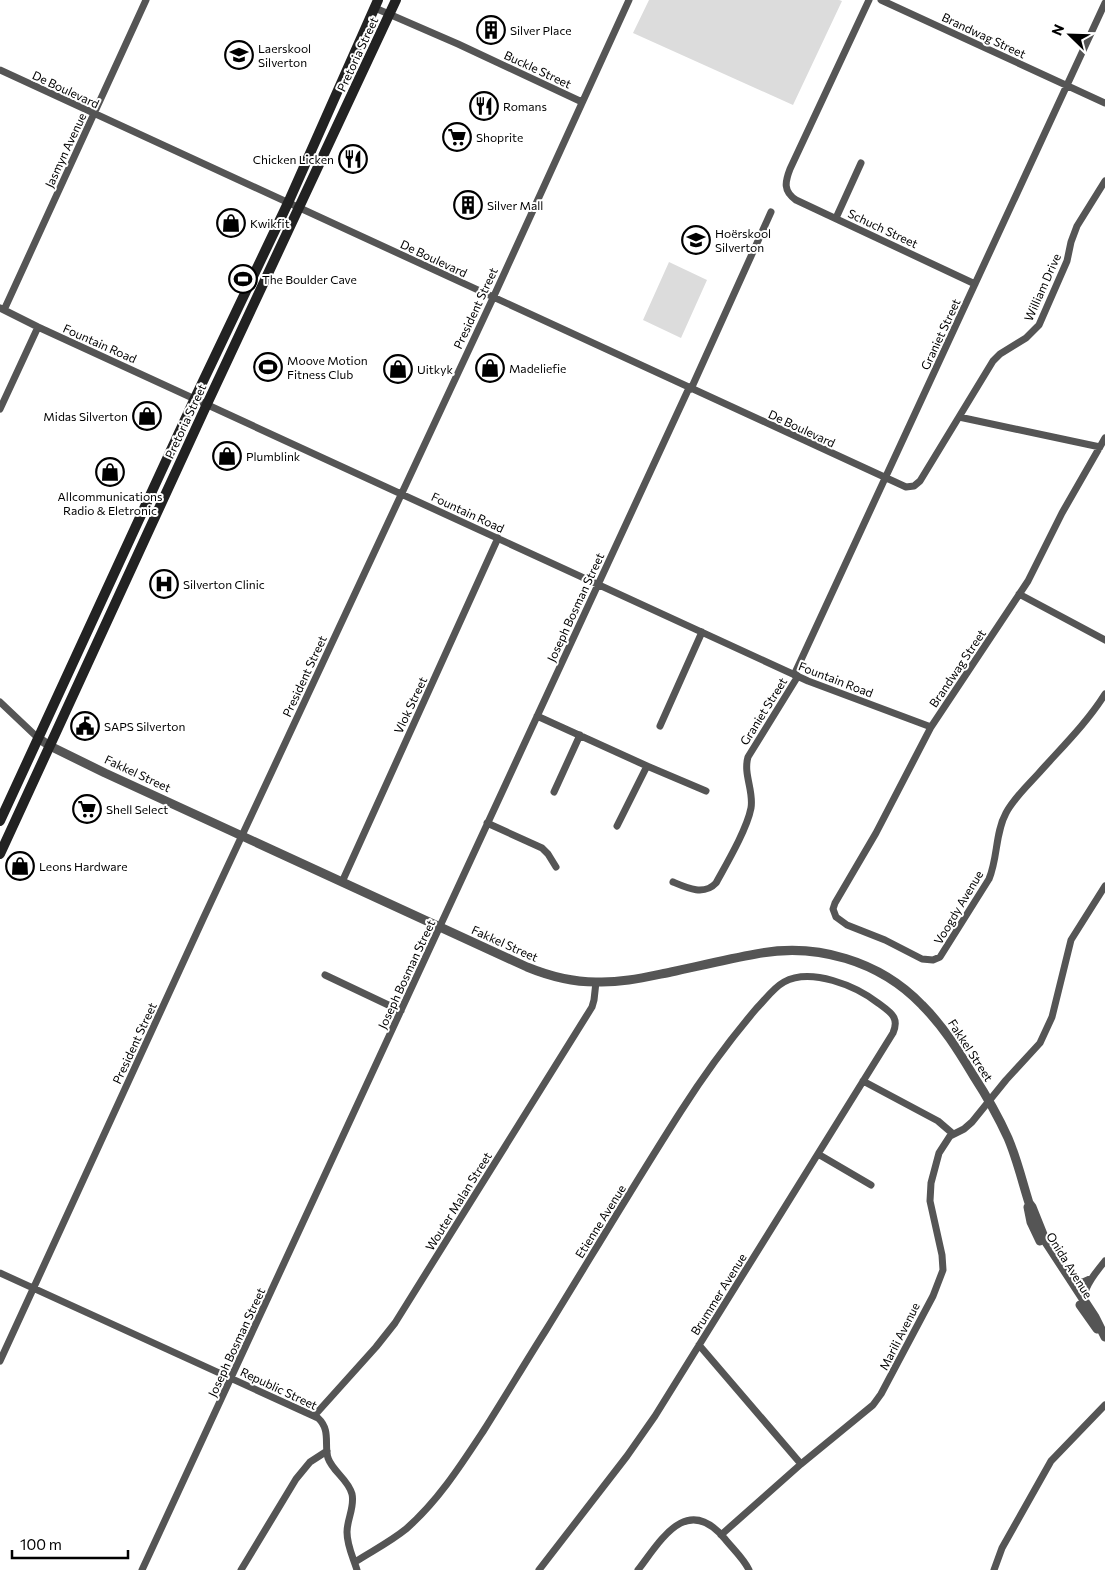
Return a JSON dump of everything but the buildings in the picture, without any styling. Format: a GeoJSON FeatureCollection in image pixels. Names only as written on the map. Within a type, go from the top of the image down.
{"type":"FeatureCollection","features":[{"type":"Feature","properties":{"kind":"main road","name":"Pretoria Street"},"geometry":{"type":"LineString","coordinates":[[0,854],[207,404],[396,0]]}},
{"type":"Feature","properties":{"kind":"main road","name":"Pretoria Street"},"geometry":{"type":"LineString","coordinates":[[0,821],[195,398],[288,203],[376,4]]}},
{"type":"Feature","properties":{"kind":"street","name":"Jasmyn Avenue"},"geometry":{"type":"LineString","coordinates":[[2,309],[146,0]]}},
{"type":"Feature","properties":{"kind":"street","name":"President Street"},"geometry":{"type":"LineString","coordinates":[[0,1361],[242,835],[493,298],[629,0]]}},
{"type":"Feature","properties":{"kind":"street","name":"Schuch Street"},"geometry":{"type":"LineString","coordinates":[[868,0],[785,180],[786,188],[792,198],[975,284]]}},
{"type":"Feature","properties":{"kind":"street","name":"Brandwag Street"},"geometry":{"type":"LineString","coordinates":[[880,0],[1105,104]]}},
{"type":"Feature","properties":{"kind":"street","name":"Graniet Street"},"geometry":{"type":"LineString","coordinates":[[673,882],[688,888],[701,890],[712,887],[716,883],[744,827],[751,808],[746,766],[748,757],[796,675],[1105,3]]}},
{"type":"Feature","properties":{"kind":"street","name":"Buckle Street"},"geometry":{"type":"LineString","coordinates":[[376,4],[389,13],[582,102]]}},
{"type":"Feature","properties":{"kind":"street","name":"De Boulevard"},"geometry":{"type":"LineString","coordinates":[[0,70],[904,487],[914,486]]}},
{"type":"Feature","properties":{"kind":"street"},"geometry":{"type":"LineString","coordinates":[[836,218],[860,163]]}},
{"type":"Feature","properties":{"kind":"street","name":"William Drive"},"geometry":{"type":"LineString","coordinates":[[914,486],[920,481],[993,361],[1000,354],[1026,338],[1039,325],[1067,261],[1073,236],[1105,181]]}},
{"type":"Feature","properties":{"kind":"street","name":"Joseph Bosman Street"},"geometry":{"type":"LineString","coordinates":[[142,1570],[771,212]]}},
{"type":"Feature","properties":{"kind":"street","name":"Fountain Road"},"geometry":{"type":"LineString","coordinates":[[2,309],[796,675],[931,727]]}},
{"type":"Feature","properties":{"kind":"street"},"geometry":{"type":"LineString","coordinates":[[0,408],[38,327]]}},
{"type":"Feature","properties":{"kind":"street"},"geometry":{"type":"LineString","coordinates":[[959,417],[1100,447]]}},
{"type":"Feature","properties":{"kind":"street","name":"Brandwag Street"},"geometry":{"type":"LineString","coordinates":[[834,912],[837,897],[876,833],[931,727],[1031,575],[1062,513],[1105,438]]}},
{"type":"Feature","properties":{"kind":"street","name":"Vlok Street"},"geometry":{"type":"LineString","coordinates":[[342,882],[498,538]]}},
{"type":"Feature","properties":{"kind":"street"},"geometry":{"type":"LineString","coordinates":[[1019,594],[1105,640]]}},
{"type":"Feature","properties":{"kind":"street"},"geometry":{"type":"LineString","coordinates":[[660,726],[702,632]]}},
{"type":"Feature","properties":{"kind":"street","name":"Voogdy Avenue"},"geometry":{"type":"LineString","coordinates":[[834,912],[837,919],[847,925],[885,940],[922,959],[933,960],[940,957],[989,879],[994,867],[1000,826],[1007,810],[1091,716],[1105,694]]}},
{"type":"Feature","properties":{"kind":"street","name":"Fakkel Street"},"geometry":{"type":"LineString","coordinates":[[0,702],[38,738],[50,746],[342,882],[546,974],[567,979],[614,982],[639,979],[774,951],[806,951],[844,958],[869,967],[904,988],[922,1005],[954,1044],[989,1102]]}},
{"type":"Feature","properties":{"kind":"street"},"geometry":{"type":"LineString","coordinates":[[537,716],[706,791]]}},
{"type":"Feature","properties":{"kind":"street"},"geometry":{"type":"LineString","coordinates":[[554,792],[580,735]]}},
{"type":"Feature","properties":{"kind":"street"},"geometry":{"type":"LineString","coordinates":[[617,826],[647,766]]}},
{"type":"Feature","properties":{"kind":"street"},"geometry":{"type":"LineString","coordinates":[[487,823],[542,848],[556,867]]}},
{"type":"Feature","properties":{"kind":"street","name":"Marili Avenue"},"geometry":{"type":"LineString","coordinates":[[721,1535],[801,1464],[876,1403],[884,1390],[933,1296],[941,1276],[943,1263],[930,1207],[930,1188],[938,1157],[952,1133],[967,1127],[1006,1080],[1039,1046],[1052,1018],[1071,940],[1105,886]]}},
{"type":"Feature","properties":{"kind":"street"},"geometry":{"type":"LineString","coordinates":[[325,975],[401,1011]]}},
{"type":"Feature","properties":{"kind":"street","name":"Etienne Avenue"},"geometry":{"type":"LineString","coordinates":[[356,1566],[405,1530],[456,1472],[491,1419],[705,1074],[733,1036],[776,988],[791,979],[805,976],[845,984],[866,994],[895,1018]]}},
{"type":"Feature","properties":{"kind":"street","name":"Wouter Malan Street"},"geometry":{"type":"LineString","coordinates":[[314,1416],[376,1347],[395,1322],[592,1007],[596,982]]}},
{"type":"Feature","properties":{"kind":"street","name":"Brummer Avenue"},"geometry":{"type":"LineString","coordinates":[[539,1570],[639,1439],[893,1033],[896,1023],[895,1018]]}},
{"type":"Feature","properties":{"kind":"street"},"geometry":{"type":"LineString","coordinates":[[863,1082],[938,1121],[952,1133]]}},
{"type":"Feature","properties":{"kind":"street","name":"Onida Avenue"},"geometry":{"type":"LineString","coordinates":[[989,1102],[1009,1140],[1029,1202],[1046,1242],[1084,1299],[1104,1335]]}},
{"type":"Feature","properties":{"kind":"street"},"geometry":{"type":"LineString","coordinates":[[818,1154],[871,1185]]}},
{"type":"Feature","properties":{"kind":"street","name":"Onida Avenue"},"geometry":{"type":"LineString","coordinates":[[1029,1202],[1028,1212],[1042,1246],[1089,1320],[1104,1335]]}},
{"type":"Feature","properties":{"kind":"street"},"geometry":{"type":"LineString","coordinates":[[1084,1299],[1092,1278],[1105,1261]]}},
{"type":"Feature","properties":{"kind":"street","name":"Republic Street"},"geometry":{"type":"LineString","coordinates":[[0,1272],[320,1420],[325,1427],[330,1464],[347,1484],[352,1494],[353,1505],[347,1532],[356,1566]]}},
{"type":"Feature","properties":{"kind":"street"},"geometry":{"type":"LineString","coordinates":[[1071,1281],[1080,1282],[1092,1278]]}},
{"type":"Feature","properties":{"kind":"street"},"geometry":{"type":"LineString","coordinates":[[699,1345],[801,1464]]}},
{"type":"Feature","properties":{"kind":"street"},"geometry":{"type":"LineString","coordinates":[[994,1570],[1002,1548],[1051,1461],[1105,1404]]}},
{"type":"Feature","properties":{"kind":"street"},"geometry":{"type":"LineString","coordinates":[[241,1570],[296,1479],[310,1462],[327,1450]]}},
{"type":"Feature","properties":{"kind":"street"},"geometry":{"type":"LineString","coordinates":[[638,1570],[668,1531],[680,1523],[693,1520],[704,1522],[721,1535],[749,1570]]}},
{"type":"Feature","properties":{"kind":"shaded area"},"geometry":{"type":"Polygon","coordinates":[[[649,0],[842,1],[793,105],[633,33],[649,0]]]}},
{"type":"Feature","properties":{"kind":"shaded area"},"geometry":{"type":"Polygon","coordinates":[[[669,262],[707,280],[681,338],[643,320],[669,262]]]}},
{"type":"Feature","properties":{"kind":"place","name":"Silver Place"},"geometry":{"type":"Point","coordinates":[491,30]}},
{"type":"Feature","properties":{"kind":"place","name":"Laerskool Silverton"},"geometry":{"type":"Point","coordinates":[239,55]}},
{"type":"Feature","properties":{"kind":"place","name":"Romans"},"geometry":{"type":"Point","coordinates":[484,106]}},
{"type":"Feature","properties":{"kind":"place","name":"Shoprite"},"geometry":{"type":"Point","coordinates":[457,137]}},
{"type":"Feature","properties":{"kind":"place","name":"Chicken Licken"},"geometry":{"type":"Point","coordinates":[353,159]}},
{"type":"Feature","properties":{"kind":"place","name":"Silver Mall"},"geometry":{"type":"Point","coordinates":[468,205]}},
{"type":"Feature","properties":{"kind":"place","name":"Kwikfit"},"geometry":{"type":"Point","coordinates":[231,223]}},
{"type":"Feature","properties":{"kind":"place","name":"Hoërskool Silverton"},"geometry":{"type":"Point","coordinates":[696,240]}},
{"type":"Feature","properties":{"kind":"place","name":"The Boulder Cave"},"geometry":{"type":"Point","coordinates":[243,279]}},
{"type":"Feature","properties":{"kind":"place","name":"Moove Motion Fitness Club"},"geometry":{"type":"Point","coordinates":[268,367]}},
{"type":"Feature","properties":{"kind":"place","name":"Madeliefie"},"geometry":{"type":"Point","coordinates":[490,368]}},
{"type":"Feature","properties":{"kind":"place","name":"Uitkyk"},"geometry":{"type":"Point","coordinates":[398,369]}},
{"type":"Feature","properties":{"kind":"place","name":"Midas Silverton"},"geometry":{"type":"Point","coordinates":[147,416]}},
{"type":"Feature","properties":{"kind":"place","name":"Plumblink"},"geometry":{"type":"Point","coordinates":[227,456]}},
{"type":"Feature","properties":{"kind":"place","name":"Allcommunications Radio & Eletronic"},"geometry":{"type":"Point","coordinates":[110,472]}},
{"type":"Feature","properties":{"kind":"place","name":"Silverton Clinic"},"geometry":{"type":"Point","coordinates":[164,584]}},
{"type":"Feature","properties":{"kind":"place","name":"SAPS Silverton"},"geometry":{"type":"Point","coordinates":[85,726]}},
{"type":"Feature","properties":{"kind":"place","name":"Shell Select"},"geometry":{"type":"Point","coordinates":[87,809]}},
{"type":"Feature","properties":{"kind":"place","name":"Leons Hardware"},"geometry":{"type":"Point","coordinates":[20,866]}}]}
